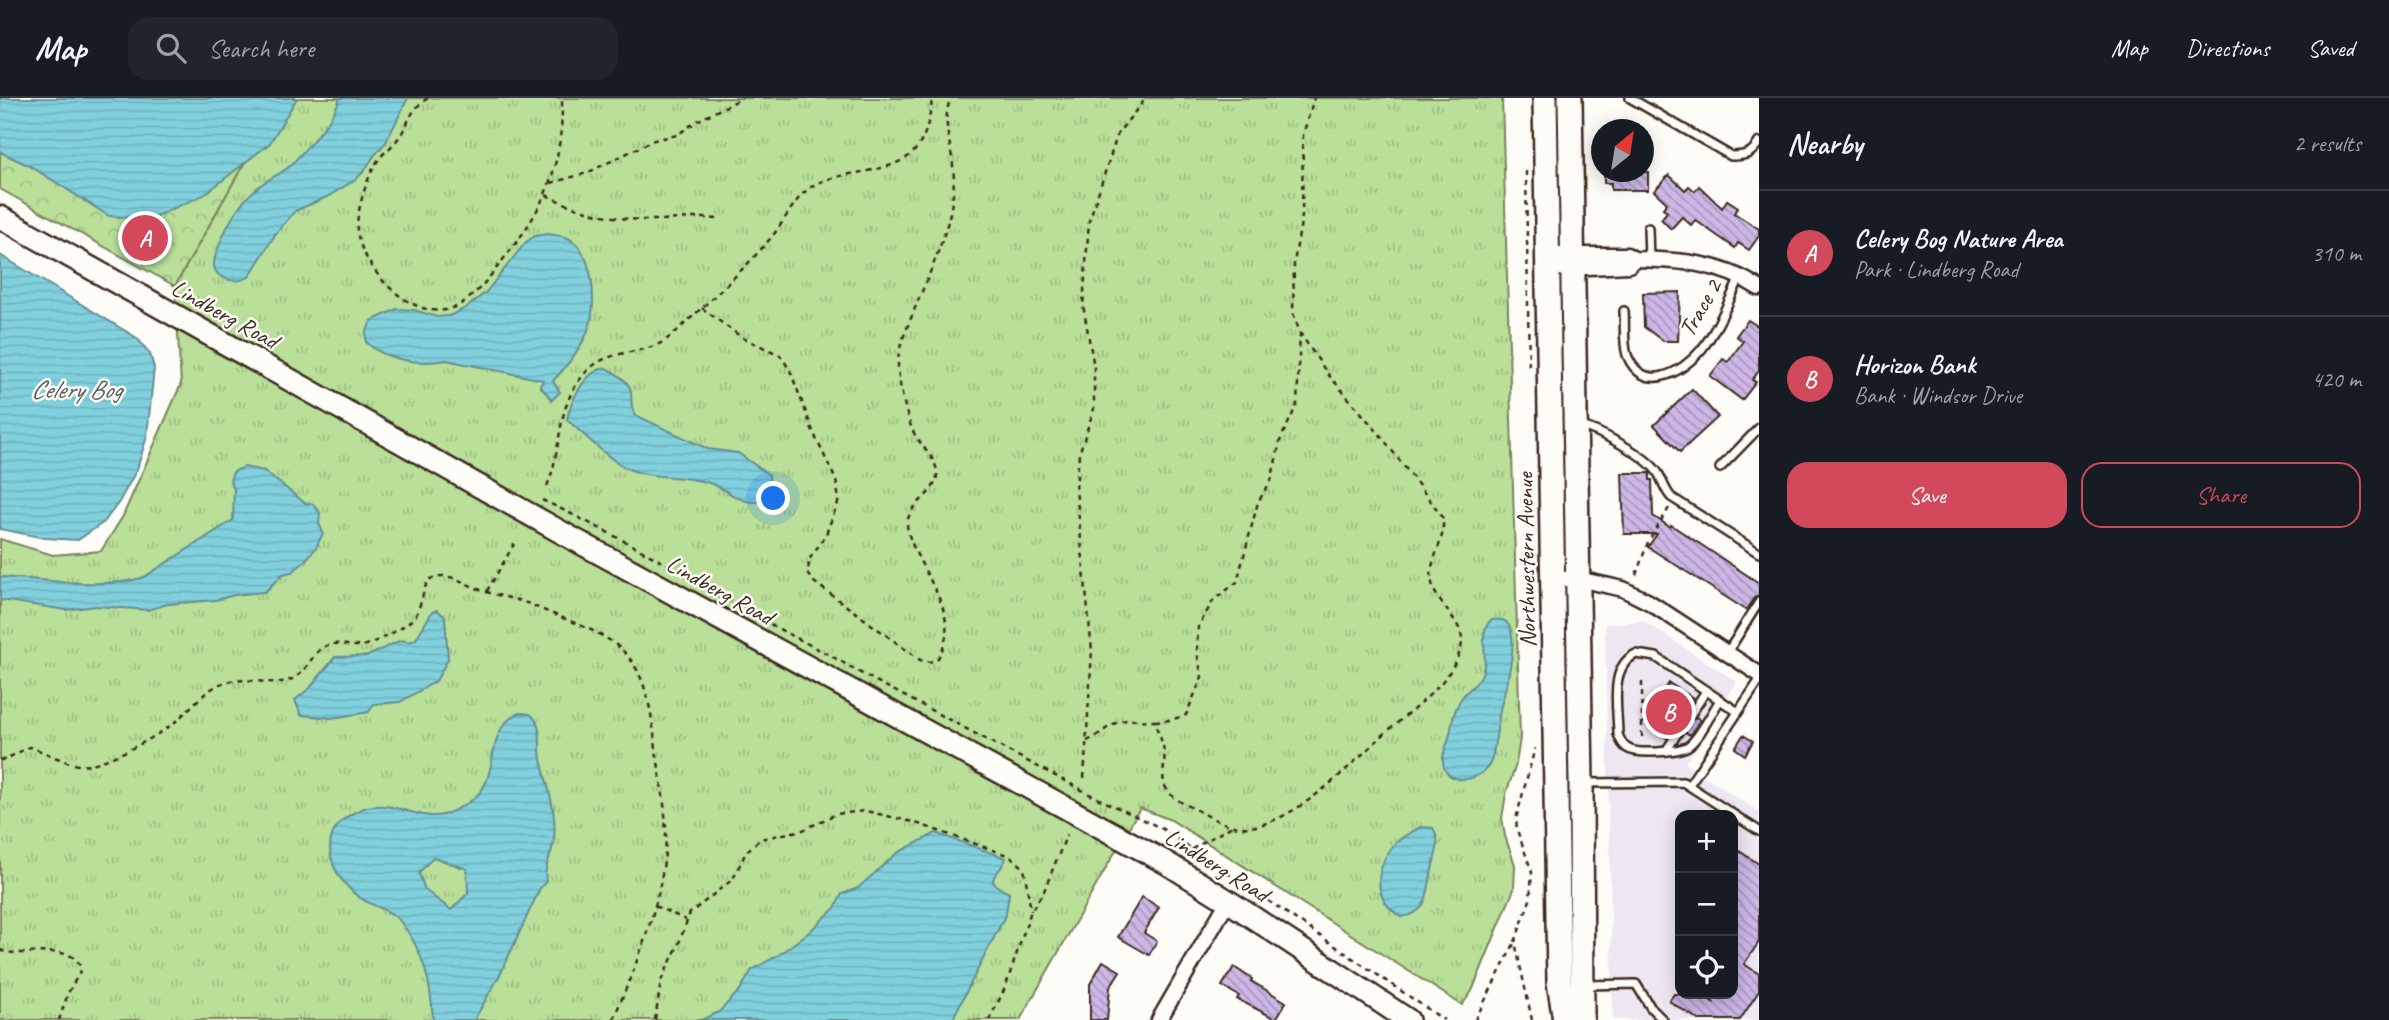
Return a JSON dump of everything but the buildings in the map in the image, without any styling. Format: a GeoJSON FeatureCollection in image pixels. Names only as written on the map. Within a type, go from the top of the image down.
{"type":"FeatureCollection","features":[{"type":"Feature","properties":{"kind":"main road","name":"Northwestern Avenue"},"geometry":{"type":"LineString","coordinates":[[1545,98],[1559,982],[1565,1020]]}},
{"type":"Feature","properties":{"kind":"main road"},"geometry":{"type":"LineString","coordinates":[[1570,98],[1582,1020]]}},
{"type":"Feature","properties":{"kind":"main road","name":"Lindberg Road"},"geometry":{"type":"LineString","coordinates":[[0,218],[836,685],[1165,862],[1408,1020]]}},
{"type":"Feature","properties":{"kind":"main road"},"geometry":{"type":"LineString","coordinates":[[1548,1020],[1559,982]]}},
{"type":"Feature","properties":{"kind":"street"},"geometry":{"type":"LineString","coordinates":[[1546,262],[1629,265],[1634,259],[1693,262],[1740,277],[1759,288]]}},
{"type":"Feature","properties":{"kind":"street"},"geometry":{"type":"LineString","coordinates":[[1553,579],[1578,579],[1623,589],[1648,602],[1759,674]]}},
{"type":"Feature","properties":{"kind":"street"},"geometry":{"type":"LineString","coordinates":[[1159,1020],[1228,901]]}},
{"type":"Feature","properties":{"kind":"lane"},"geometry":{"type":"LineString","coordinates":[[1630,98],[1731,156],[1745,156],[1754,150],[1759,142]]}},
{"type":"Feature","properties":{"kind":"lane"},"geometry":{"type":"LineString","coordinates":[[1648,228],[1649,260]]}},
{"type":"Feature","properties":{"kind":"lane","name":"Trace 2"},"geometry":{"type":"LineString","coordinates":[[1624,311],[1626,351],[1631,362],[1648,376],[1668,376],[1699,352],[1720,318],[1740,277]]}},
{"type":"Feature","properties":{"kind":"lane"},"geometry":{"type":"LineString","coordinates":[[1576,424],[1591,428],[1638,456],[1657,471],[1666,492],[1759,553]]}},
{"type":"Feature","properties":{"kind":"lane"},"geometry":{"type":"LineString","coordinates":[[1720,468],[1759,428]]}},
{"type":"Feature","properties":{"kind":"lane"},"geometry":{"type":"LineString","coordinates":[[1727,654],[1759,602]]}},
{"type":"Feature","properties":{"kind":"lane"},"geometry":{"type":"LineString","coordinates":[[1720,700],[1686,748],[1642,752],[1625,747],[1618,734],[1618,677],[1629,658],[1643,653],[1656,657],[1738,712]]}},
{"type":"Feature","properties":{"kind":"lane"},"geometry":{"type":"LineString","coordinates":[[1689,785],[1759,681]]}},
{"type":"Feature","properties":{"kind":"lane"},"geometry":{"type":"LineString","coordinates":[[1691,714],[1706,691]]}},
{"type":"Feature","properties":{"kind":"lane"},"geometry":{"type":"LineString","coordinates":[[1666,751],[1680,729]]}},
{"type":"Feature","properties":{"kind":"lane"},"geometry":{"type":"LineString","coordinates":[[1556,783],[1676,781],[1689,785],[1759,831]]}},
{"type":"Feature","properties":{"kind":"lane"},"geometry":{"type":"LineString","coordinates":[[1583,985],[1636,984],[1651,1008],[1663,1020]]}},
{"type":"Feature","properties":{"kind":"path"},"geometry":{"type":"LineString","coordinates":[[428,98],[415,106],[403,131],[371,170],[358,214],[357,229],[367,259],[386,284],[410,303],[422,308],[446,310],[473,295],[493,273],[519,239],[545,195],[551,183],[562,133],[562,98]]}},
{"type":"Feature","properties":{"kind":"path"},"geometry":{"type":"LineString","coordinates":[[551,183],[587,173],[654,140],[677,135],[697,121],[742,98]]}},
{"type":"Feature","properties":{"kind":"path"},"geometry":{"type":"LineString","coordinates":[[547,486],[554,468],[562,413],[572,392],[586,373],[611,355],[659,344],[702,308],[762,248],[805,192],[830,178],[900,163],[913,155],[923,139],[932,98]]}},
{"type":"Feature","properties":{"kind":"path"},"geometry":{"type":"LineString","coordinates":[[702,308],[741,337],[780,355],[790,370],[814,434],[836,480],[839,500],[830,526],[809,560],[808,575],[920,660],[930,662],[939,659],[948,636],[948,623],[923,571],[907,528],[908,517],[936,484],[937,470],[912,431],[898,364],[900,345],[939,249],[949,214],[954,188],[954,166],[946,108],[951,98]]}},
{"type":"Feature","properties":{"kind":"path"},"geometry":{"type":"LineString","coordinates":[[1084,778],[1091,632],[1085,595],[1076,489],[1079,454],[1094,408],[1094,367],[1083,305],[1089,221],[1118,133],[1146,98]]}},
{"type":"Feature","properties":{"kind":"path"},"geometry":{"type":"LineString","coordinates":[[1155,721],[1165,753],[1164,778],[1167,790],[1188,805],[1232,826],[1250,827],[1277,819],[1314,796],[1441,683],[1455,664],[1462,645],[1461,630],[1435,595],[1431,579],[1445,528],[1442,516],[1381,436],[1327,373],[1300,333],[1293,313],[1292,293],[1302,216],[1303,135],[1314,98]]}},
{"type":"Feature","properties":{"kind":"path"},"geometry":{"type":"LineString","coordinates":[[1527,162],[1529,378]]}},
{"type":"Feature","properties":{"kind":"path"},"geometry":{"type":"LineString","coordinates":[[545,195],[593,214],[654,220],[703,217],[717,219]]}},
{"type":"Feature","properties":{"kind":"path"},"geometry":{"type":"LineString","coordinates":[[1087,741],[1102,734],[1115,723],[1125,720],[1171,720],[1186,715],[1202,677],[1197,652],[1198,627],[1213,601],[1237,582],[1258,502],[1271,481],[1281,438],[1297,405],[1300,333]]}},
{"type":"Feature","properties":{"kind":"path"},"geometry":{"type":"LineString","coordinates":[[1636,575],[1648,542],[1675,499]]}},
{"type":"Feature","properties":{"kind":"path"},"geometry":{"type":"LineString","coordinates":[[487,592],[517,539]]}},
{"type":"Feature","properties":{"kind":"path"},"geometry":{"type":"LineString","coordinates":[[0,760],[29,747],[47,751],[69,763],[85,766],[104,760],[173,724],[204,694],[221,684],[234,680],[281,682],[298,676],[322,647],[335,643],[363,646],[397,630],[415,617],[428,580],[439,576],[456,578],[487,592],[528,604],[605,638],[623,651],[634,665],[651,712],[666,836],[655,906],[613,1020]]}},
{"type":"Feature","properties":{"kind":"path"},"geometry":{"type":"LineString","coordinates":[[1642,682],[1642,752]]}},
{"type":"Feature","properties":{"kind":"path"},"geometry":{"type":"LineString","coordinates":[[1475,1020],[1515,942],[1530,900],[1533,886],[1529,859],[1517,830],[1516,819],[1537,740]]}},
{"type":"Feature","properties":{"kind":"path"},"geometry":{"type":"LineString","coordinates":[[656,1020],[661,981],[690,913],[733,879],[747,852],[760,839],[803,830],[819,821],[851,811],[866,811],[912,822],[1010,856],[1024,868],[1031,911]]}},
{"type":"Feature","properties":{"kind":"path"},"geometry":{"type":"LineString","coordinates":[[1191,850],[1232,826]]}},
{"type":"Feature","properties":{"kind":"path"},"geometry":{"type":"LineString","coordinates":[[989,1020],[1005,988],[1031,911],[1044,891],[1067,834]]}},
{"type":"Feature","properties":{"kind":"path"},"geometry":{"type":"LineString","coordinates":[[655,906],[686,920]]}},
{"type":"Feature","properties":{"kind":"path"},"geometry":{"type":"LineString","coordinates":[[1515,942],[1532,1020]]}},
{"type":"Feature","properties":{"kind":"path"},"geometry":{"type":"LineString","coordinates":[[0,950],[20,954],[65,953],[75,958],[80,970],[68,993],[59,1020]]}},
{"type":"Feature","properties":{"kind":"shaded area"},"geometry":{"type":"Polygon","coordinates":[[[1643,621],[1737,682],[1685,763],[1759,812],[1759,1020],[1613,1020],[1605,624],[1643,621]]]}},
{"type":"Feature","properties":{"kind":"green space"},"geometry":{"type":"Polygon","coordinates":[[[0,98],[256,142],[175,286],[0,189],[0,98]]]}},
{"type":"Feature","properties":{"kind":"green space"},"geometry":{"type":"Polygon","coordinates":[[[275,98],[1502,98],[1520,738],[1502,818],[1515,865],[1514,889],[1472,991],[1462,1005],[1171,820],[1140,808],[1020,1020],[0,1020],[0,539],[53,555],[101,551],[123,516],[181,384],[175,286],[256,142],[275,98]]]}},
{"type":"Feature","properties":{"kind":"water"},"geometry":{"type":"Polygon","coordinates":[[[0,98],[297,98],[270,143],[204,195],[147,220],[109,216],[30,166],[0,152],[0,98]]]}},
{"type":"Feature","properties":{"kind":"water"},"geometry":{"type":"Polygon","coordinates":[[[340,98],[408,98],[386,142],[355,180],[327,197],[295,211],[276,233],[249,277],[234,280],[219,275],[214,267],[215,258],[235,214],[254,190],[293,163],[326,124],[340,98]]]}},
{"type":"Feature","properties":{"kind":"water"},"geometry":{"type":"Polygon","coordinates":[[[547,234],[566,237],[577,245],[589,268],[593,296],[587,333],[572,358],[553,381],[560,392],[552,400],[540,386],[543,380],[446,360],[403,360],[383,354],[366,342],[371,321],[397,309],[414,310],[437,317],[449,316],[466,308],[486,292],[526,242],[535,236],[547,234]]]}},
{"type":"Feature","properties":{"kind":"water","name":"Celery Bog"},"geometry":{"type":"Polygon","coordinates":[[[0,255],[137,338],[150,354],[154,368],[147,436],[137,469],[119,502],[104,522],[78,540],[45,538],[0,529],[0,255]]]}},
{"type":"Feature","properties":{"kind":"water"},"geometry":{"type":"Polygon","coordinates":[[[606,368],[628,384],[635,415],[708,449],[738,453],[769,475],[770,493],[759,501],[747,501],[712,484],[636,472],[612,459],[567,420],[575,396],[585,381],[591,374],[606,368]]]}},
{"type":"Feature","properties":{"kind":"water"},"geometry":{"type":"Polygon","coordinates":[[[244,467],[264,471],[305,503],[313,504],[320,513],[319,523],[323,533],[316,548],[303,563],[292,572],[283,574],[265,592],[168,604],[147,610],[96,606],[66,610],[0,600],[0,577],[111,583],[144,577],[233,520],[234,489],[230,481],[233,472],[244,467]]]}},
{"type":"Feature","properties":{"kind":"water"},"geometry":{"type":"Polygon","coordinates":[[[437,610],[445,617],[448,659],[436,681],[400,702],[374,704],[369,712],[332,718],[301,715],[295,700],[310,688],[335,657],[368,656],[401,640],[410,642],[416,639],[432,612],[437,610]]]}},
{"type":"Feature","properties":{"kind":"water"},"geometry":{"type":"Polygon","coordinates":[[[1491,620],[1506,622],[1512,639],[1510,664],[1492,758],[1482,773],[1458,779],[1445,771],[1444,754],[1457,707],[1483,671],[1485,631],[1491,620]]]}},
{"type":"Feature","properties":{"kind":"water"},"geometry":{"type":"Polygon","coordinates":[[[519,713],[530,714],[539,729],[541,759],[554,818],[554,839],[546,881],[539,890],[501,973],[474,1020],[433,1020],[428,980],[415,944],[400,921],[360,898],[345,884],[333,862],[331,840],[343,820],[367,807],[389,807],[432,816],[449,813],[466,804],[478,795],[486,783],[499,732],[507,721],[519,713]],[[433,857],[419,873],[425,890],[451,910],[468,893],[467,869],[433,857]]]}},
{"type":"Feature","properties":{"kind":"water"},"geometry":{"type":"Polygon","coordinates":[[[1421,827],[1433,828],[1436,833],[1436,854],[1422,906],[1411,915],[1402,917],[1385,901],[1379,882],[1380,872],[1389,851],[1397,842],[1421,827]]]}},
{"type":"Feature","properties":{"kind":"water"},"geometry":{"type":"Polygon","coordinates":[[[936,833],[1006,858],[993,881],[1009,893],[1006,914],[952,1020],[701,1020],[719,1012],[740,990],[752,970],[780,954],[809,932],[835,908],[842,894],[858,888],[897,853],[936,833]]]}},
{"type":"Feature","properties":{"kind":"place","name":"Celery Bog Nature Area"},"geometry":{"type":"Point","coordinates":[145,238]}},
{"type":"Feature","properties":{"kind":"place","name":"Horizon Bank"},"geometry":{"type":"Point","coordinates":[1669,712]}}]}
